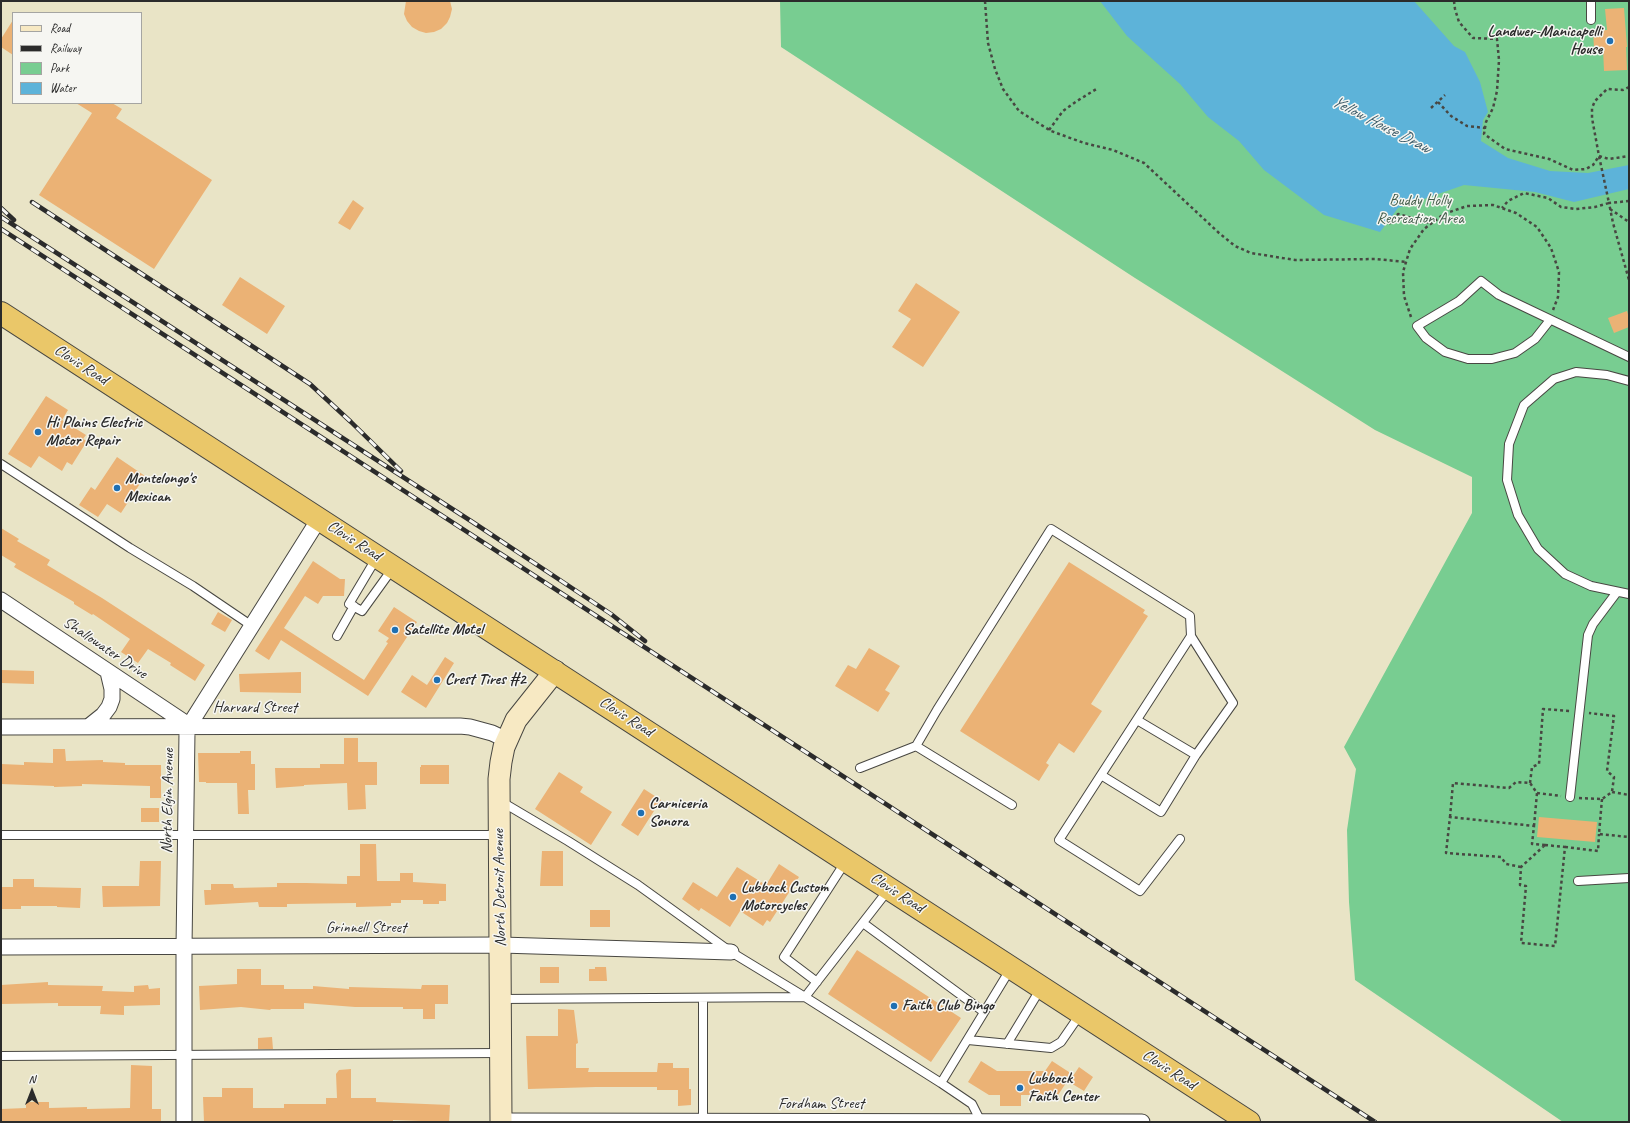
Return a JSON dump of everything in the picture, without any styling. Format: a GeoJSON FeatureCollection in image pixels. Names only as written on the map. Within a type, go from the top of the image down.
{"type":"FeatureCollection","features":[{"type":"Feature","properties":{"kind":"highway","name":"Clovis Road"},"geometry":{"type":"LineString","coordinates":[[1,313],[1249,1122]]}},
{"type":"Feature","properties":{"kind":"street","name":"North Elgin Avenue"},"geometry":{"type":"LineString","coordinates":[[184,1122],[184,947],[187,732],[319,519]]}},
{"type":"Feature","properties":{"kind":"street","name":"Shallowater Drive"},"geometry":{"type":"LineString","coordinates":[[1,600],[190,726]]}},
{"type":"Feature","properties":{"kind":"street","name":"North Detroit Avenue"},"geometry":{"type":"LineString","coordinates":[[501,1121],[499,779],[501,762],[507,740],[516,720],[555,671]]}},
{"type":"Feature","properties":{"kind":"street"},"geometry":{"type":"LineString","coordinates":[[88,726],[103,715],[109,707],[112,699],[112,689],[108,672]]}},
{"type":"Feature","properties":{"kind":"street","name":"Harvard Street"},"geometry":{"type":"LineString","coordinates":[[1,727],[460,726],[492,733],[507,740]]}},
{"type":"Feature","properties":{"kind":"street","name":"Grinnell Street"},"geometry":{"type":"LineString","coordinates":[[1,947],[501,945],[731,952]]}},
{"type":"Feature","properties":{"kind":"street","name":"Fordham Street"},"geometry":{"type":"LineString","coordinates":[[501,1121],[1142,1122]]}},
{"type":"Feature","properties":{"kind":"lane"},"geometry":{"type":"LineString","coordinates":[[1590,20],[1591,1]]}},
{"type":"Feature","properties":{"kind":"lane"},"geometry":{"type":"LineString","coordinates":[[1550,320],[1535,339],[1515,353],[1492,359],[1468,359],[1445,352],[1426,338],[1417,326],[1459,301],[1480,281],[1499,295],[1629,357]]}},
{"type":"Feature","properties":{"kind":"lane"},"geometry":{"type":"LineString","coordinates":[[1629,381],[1607,375],[1576,372],[1554,379],[1524,405],[1509,444],[1507,480],[1518,515],[1538,549],[1565,574],[1591,586],[1629,594]]}},
{"type":"Feature","properties":{"kind":"lane"},"geometry":{"type":"LineString","coordinates":[[1,464],[252,626]]}},
{"type":"Feature","properties":{"kind":"lane"},"geometry":{"type":"LineString","coordinates":[[860,768],[916,746],[1051,529],[1190,616],[1191,636],[1233,703],[1196,755],[1161,812],[1101,775]]}},
{"type":"Feature","properties":{"kind":"lane"},"geometry":{"type":"LineString","coordinates":[[386,562],[362,611],[349,604],[386,562]]}},
{"type":"Feature","properties":{"kind":"lane"},"geometry":{"type":"LineString","coordinates":[[1570,797],[1578,712],[1588,635],[1593,624],[1617,592]]}},
{"type":"Feature","properties":{"kind":"lane"},"geometry":{"type":"LineString","coordinates":[[336,636],[354,606]]}},
{"type":"Feature","properties":{"kind":"lane"},"geometry":{"type":"LineString","coordinates":[[1180,839],[1140,891],[1059,840],[1191,636]]}},
{"type":"Feature","properties":{"kind":"lane"},"geometry":{"type":"LineString","coordinates":[[1137,720],[1196,755]]}},
{"type":"Feature","properties":{"kind":"lane"},"geometry":{"type":"LineString","coordinates":[[916,746],[1012,805]]}},
{"type":"Feature","properties":{"kind":"lane"},"geometry":{"type":"LineString","coordinates":[[499,801],[568,841],[638,885],[731,952],[941,1083],[972,1104],[981,1122]]}},
{"type":"Feature","properties":{"kind":"lane"},"geometry":{"type":"LineString","coordinates":[[1,835],[500,835]]}},
{"type":"Feature","properties":{"kind":"lane"},"geometry":{"type":"LineString","coordinates":[[817,982],[784,957],[847,861]]}},
{"type":"Feature","properties":{"kind":"lane"},"geometry":{"type":"LineString","coordinates":[[1578,881],[1629,878]]}},
{"type":"Feature","properties":{"kind":"lane"},"geometry":{"type":"LineString","coordinates":[[805,997],[889,888]]}},
{"type":"Feature","properties":{"kind":"lane"},"geometry":{"type":"LineString","coordinates":[[863,923],[984,1012]]}},
{"type":"Feature","properties":{"kind":"lane"},"geometry":{"type":"LineString","coordinates":[[941,1083],[1011,967]]}},
{"type":"Feature","properties":{"kind":"lane"},"geometry":{"type":"LineString","coordinates":[[1007,1044],[1042,987]]}},
{"type":"Feature","properties":{"kind":"lane"},"geometry":{"type":"LineString","coordinates":[[501,999],[805,997]]}},
{"type":"Feature","properties":{"kind":"lane"},"geometry":{"type":"LineString","coordinates":[[703,998],[703,1121]]}},
{"type":"Feature","properties":{"kind":"lane"},"geometry":{"type":"LineString","coordinates":[[968,1040],[1051,1048],[1061,1042],[1081,1013]]}},
{"type":"Feature","properties":{"kind":"lane"},"geometry":{"type":"LineString","coordinates":[[1,1056],[501,1053]]}},
{"type":"Feature","properties":{"kind":"path"},"geometry":{"type":"LineString","coordinates":[[984,1],[988,43],[995,69],[1003,89],[1019,111],[1048,130],[1084,143],[1113,150],[1144,163],[1218,233],[1236,246],[1251,253],[1295,260],[1376,259],[1406,262]]}},
{"type":"Feature","properties":{"kind":"path"},"geometry":{"type":"LineString","coordinates":[[1454,1],[1459,22],[1473,38],[1497,39],[1499,60],[1497,91],[1493,108],[1486,122],[1484,134],[1505,149],[1549,159],[1573,170],[1586,169],[1593,165],[1599,156]]}},
{"type":"Feature","properties":{"kind":"path"},"geometry":{"type":"LineString","coordinates":[[1629,87],[1623,90],[1607,89],[1595,101],[1592,108],[1592,118],[1607,196],[1629,280]]}},
{"type":"Feature","properties":{"kind":"path"},"geometry":{"type":"LineString","coordinates":[[1048,130],[1063,111],[1098,88]]}},
{"type":"Feature","properties":{"kind":"path"},"geometry":{"type":"LineString","coordinates":[[1431,108],[1445,95]]}},
{"type":"Feature","properties":{"kind":"path"},"geometry":{"type":"LineString","coordinates":[[1438,102],[1451,116],[1467,126],[1485,128]]}},
{"type":"Feature","properties":{"kind":"path"},"geometry":{"type":"LineString","coordinates":[[1599,156],[1608,159],[1629,156]]}},
{"type":"Feature","properties":{"kind":"path"},"geometry":{"type":"LineString","coordinates":[[1502,208],[1508,201],[1524,193],[1548,198],[1561,208],[1576,209],[1629,201]]}},
{"type":"Feature","properties":{"kind":"path"},"geometry":{"type":"LineString","coordinates":[[1417,326],[1412,319],[1404,296],[1403,272],[1410,249],[1424,229],[1444,214],[1468,206],[1493,205],[1516,213],[1537,228],[1551,248],[1558,272],[1558,296],[1550,320]]}},
{"type":"Feature","properties":{"kind":"path"},"geometry":{"type":"LineString","coordinates":[[1610,208],[1629,222]]}},
{"type":"Feature","properties":{"kind":"path"},"geometry":{"type":"LineString","coordinates":[[1389,224],[1398,214],[1431,224]]}},
{"type":"Feature","properties":{"kind":"path"},"geometry":{"type":"LineString","coordinates":[[1602,799],[1598,851],[1532,844],[1537,793],[1530,783],[1532,767],[1539,764],[1543,709],[1614,716],[1607,771],[1614,777],[1612,792]]}},
{"type":"Feature","properties":{"kind":"path"},"geometry":{"type":"LineString","coordinates":[[1521,867],[1506,864],[1500,858],[1446,853],[1453,783],[1509,788],[1516,782],[1530,783]]}},
{"type":"Feature","properties":{"kind":"path"},"geometry":{"type":"LineString","coordinates":[[1537,793],[1602,799],[1612,792],[1629,795]]}},
{"type":"Feature","properties":{"kind":"path"},"geometry":{"type":"LineString","coordinates":[[1450,817],[1534,826]]}},
{"type":"Feature","properties":{"kind":"path"},"geometry":{"type":"LineString","coordinates":[[1599,834],[1629,836]]}},
{"type":"Feature","properties":{"kind":"path"},"geometry":{"type":"LineString","coordinates":[[1545,845],[1521,867],[1520,885],[1526,886],[1520,943],[1555,946],[1565,847]]}},
{"type":"Feature","properties":{"kind":"green space","name":"Buddy Holly Recreation Area"},"geometry":{"type":"Polygon","coordinates":[[[780,1],[1629,1],[1629,1122],[1563,1122],[1355,980],[1349,902],[1347,830],[1356,769],[1344,747],[1472,513],[1472,477],[1375,430],[1135,278],[781,47],[780,1]]]}},
{"type":"Feature","properties":{"kind":"water","name":"Yellow House Draw"},"geometry":{"type":"Polygon","coordinates":[[[1100,1],[1414,1],[1454,46],[1465,52],[1480,82],[1488,112],[1483,120],[1481,141],[1508,158],[1550,171],[1588,173],[1629,165],[1629,189],[1574,202],[1535,192],[1464,185],[1398,208],[1380,232],[1324,215],[1264,170],[1239,141],[1208,117],[1180,84],[1127,36],[1100,1]]]}},
{"type":"Feature","properties":{"kind":"building"},"geometry":{"type":"Polygon","coordinates":[[[406,1],[450,1],[452,9],[450,17],[441,29],[426,33],[419,31],[412,27],[407,21],[404,14],[406,1]]]}},
{"type":"Feature","properties":{"kind":"building","name":"Landwer-Manicapelli House"},"geometry":{"type":"Polygon","coordinates":[[[1624,8],[1627,70],[1604,71],[1603,48],[1594,48],[1593,31],[1607,30],[1605,9],[1624,8]]]}},
{"type":"Feature","properties":{"kind":"building"},"geometry":{"type":"Polygon","coordinates":[[[12,22],[12,54],[1,47],[1,39],[12,22]]]}},
{"type":"Feature","properties":{"kind":"building"},"geometry":{"type":"Polygon","coordinates":[[[78,104],[114,104],[122,109],[116,118],[212,180],[154,269],[39,195],[92,113],[78,104]]]}},
{"type":"Feature","properties":{"kind":"building"},"geometry":{"type":"Polygon","coordinates":[[[353,200],[364,208],[350,230],[338,223],[353,200]]]}},
{"type":"Feature","properties":{"kind":"building"},"geometry":{"type":"Polygon","coordinates":[[[240,277],[285,306],[267,334],[222,305],[240,277]]]}},
{"type":"Feature","properties":{"kind":"building"},"geometry":{"type":"Polygon","coordinates":[[[916,283],[960,312],[923,367],[892,347],[911,319],[898,311],[916,283]]]}},
{"type":"Feature","properties":{"kind":"building"},"geometry":{"type":"Polygon","coordinates":[[[1627,311],[1629,327],[1614,333],[1608,318],[1627,311]]]}},
{"type":"Feature","properties":{"kind":"building"},"geometry":{"type":"Polygon","coordinates":[[[46,396],[68,410],[62,420],[86,435],[83,439],[87,441],[72,465],[67,462],[62,471],[39,456],[31,468],[8,454],[46,396]]]}},
{"type":"Feature","properties":{"kind":"building","name":"Montelongo's Mexican"},"geometry":{"type":"Polygon","coordinates":[[[117,457],[145,476],[121,513],[107,504],[98,517],[79,505],[91,487],[95,490],[117,457]]]}},
{"type":"Feature","properties":{"kind":"building"},"geometry":{"type":"Polygon","coordinates":[[[1,528],[19,539],[17,541],[50,560],[47,565],[102,598],[205,665],[195,681],[170,665],[171,663],[148,649],[138,663],[121,652],[130,639],[93,614],[92,615],[74,604],[74,602],[14,567],[16,564],[1,555],[1,528]]]}},
{"type":"Feature","properties":{"kind":"building","name":"Satellite Motel"},"geometry":{"type":"Polygon","coordinates":[[[313,561],[340,579],[345,579],[344,596],[323,596],[318,604],[305,596],[284,628],[364,680],[388,643],[386,642],[389,638],[378,631],[394,607],[417,622],[368,696],[281,640],[269,660],[255,651],[313,561]]]}},
{"type":"Feature","properties":{"kind":"building"},"geometry":{"type":"Polygon","coordinates":[[[1069,562],[1145,610],[1143,613],[1148,616],[1091,704],[1102,711],[1074,753],[1059,743],[1046,763],[1049,765],[1039,781],[960,731],[1069,562]]]}},
{"type":"Feature","properties":{"kind":"building"},"geometry":{"type":"Polygon","coordinates":[[[218,612],[232,620],[225,632],[211,624],[218,612]]]}},
{"type":"Feature","properties":{"kind":"building"},"geometry":{"type":"Polygon","coordinates":[[[869,648],[900,666],[885,690],[890,693],[878,712],[835,686],[848,665],[856,669],[869,648]]]}},
{"type":"Feature","properties":{"kind":"building","name":"Crest Tires #2"},"geometry":{"type":"Polygon","coordinates":[[[445,657],[454,663],[426,708],[401,692],[412,675],[427,685],[445,657]]]}},
{"type":"Feature","properties":{"kind":"building"},"geometry":{"type":"Polygon","coordinates":[[[1,670],[34,671],[34,684],[1,683],[1,670]]]}},
{"type":"Feature","properties":{"kind":"building"},"geometry":{"type":"Polygon","coordinates":[[[301,672],[301,693],[240,692],[239,674],[301,672]]]}},
{"type":"Feature","properties":{"kind":"building"},"geometry":{"type":"Polygon","coordinates":[[[344,738],[358,738],[358,762],[377,762],[377,785],[365,785],[366,809],[348,810],[347,783],[276,788],[275,768],[320,768],[320,764],[344,764],[344,738]]]}},
{"type":"Feature","properties":{"kind":"building"},"geometry":{"type":"Polygon","coordinates":[[[53,749],[65,749],[66,761],[103,760],[103,762],[125,763],[125,765],[161,765],[161,798],[150,798],[150,786],[82,784],[82,786],[54,787],[1,784],[1,764],[24,765],[24,762],[53,763],[53,749]]]}},
{"type":"Feature","properties":{"kind":"building"},"geometry":{"type":"Polygon","coordinates":[[[240,751],[251,751],[251,764],[255,764],[255,790],[248,790],[249,814],[238,814],[237,783],[199,782],[198,753],[240,753],[240,751]]]}},
{"type":"Feature","properties":{"kind":"building"},"geometry":{"type":"Polygon","coordinates":[[[421,765],[449,765],[449,784],[420,784],[421,765]]]}},
{"type":"Feature","properties":{"kind":"building"},"geometry":{"type":"Polygon","coordinates":[[[559,772],[583,787],[580,792],[612,812],[591,845],[535,809],[559,772]]]}},
{"type":"Feature","properties":{"kind":"building","name":"Carniceria Sonora"},"geometry":{"type":"Polygon","coordinates":[[[644,789],[661,800],[638,836],[621,825],[644,789]]]}},
{"type":"Feature","properties":{"kind":"building"},"geometry":{"type":"Polygon","coordinates":[[[141,808],[159,808],[159,822],[141,822],[141,808]]]}},
{"type":"Feature","properties":{"kind":"building"},"geometry":{"type":"Polygon","coordinates":[[[1539,817],[1597,822],[1595,842],[1537,837],[1539,817]]]}},
{"type":"Feature","properties":{"kind":"building"},"geometry":{"type":"Polygon","coordinates":[[[360,844],[376,844],[377,881],[400,881],[400,873],[413,873],[413,882],[446,884],[446,901],[439,901],[439,904],[423,904],[423,900],[401,900],[401,903],[391,903],[391,906],[356,907],[356,903],[287,904],[287,907],[259,907],[258,902],[205,905],[204,890],[211,890],[211,884],[233,884],[234,888],[277,887],[277,883],[347,884],[347,876],[360,876],[360,844]]]}},
{"type":"Feature","properties":{"kind":"building"},"geometry":{"type":"Polygon","coordinates":[[[542,851],[563,851],[563,886],[540,886],[542,851]]]}},
{"type":"Feature","properties":{"kind":"building"},"geometry":{"type":"Polygon","coordinates":[[[140,861],[161,861],[160,906],[103,907],[102,886],[139,886],[140,861]]]}},
{"type":"Feature","properties":{"kind":"building"},"geometry":{"type":"Polygon","coordinates":[[[779,864],[799,877],[770,922],[767,920],[763,926],[740,911],[730,927],[701,908],[699,911],[682,899],[693,882],[717,897],[737,867],[766,885],[779,864]]]}},
{"type":"Feature","properties":{"kind":"building"},"geometry":{"type":"Polygon","coordinates":[[[13,879],[34,879],[34,887],[81,888],[80,908],[57,906],[21,906],[21,909],[1,909],[1,887],[13,887],[13,879]]]}},
{"type":"Feature","properties":{"kind":"building"},"geometry":{"type":"Polygon","coordinates":[[[590,910],[610,910],[610,927],[590,927],[590,910]]]}},
{"type":"Feature","properties":{"kind":"building","name":"Faith Club Bingo"},"geometry":{"type":"Polygon","coordinates":[[[857,950],[961,1018],[931,1062],[828,994],[857,950]]]}},
{"type":"Feature","properties":{"kind":"building"},"geometry":{"type":"Polygon","coordinates":[[[540,967],[559,967],[559,983],[540,983],[540,967]]]}},
{"type":"Feature","properties":{"kind":"building"},"geometry":{"type":"Polygon","coordinates":[[[595,967],[606,967],[607,981],[589,981],[589,969],[595,969],[595,967]]]}},
{"type":"Feature","properties":{"kind":"building"},"geometry":{"type":"Polygon","coordinates":[[[237,969],[261,969],[261,985],[284,985],[284,989],[313,989],[313,986],[349,989],[349,987],[421,989],[422,985],[448,985],[448,1004],[435,1004],[435,1019],[423,1019],[423,1009],[403,1009],[403,1007],[355,1007],[304,1003],[304,1009],[270,1010],[241,1007],[200,1010],[199,986],[237,984],[237,969]]]}},
{"type":"Feature","properties":{"kind":"building"},"geometry":{"type":"Polygon","coordinates":[[[48,982],[48,985],[103,986],[102,991],[134,992],[134,986],[148,985],[149,989],[160,988],[160,1005],[124,1006],[124,1015],[100,1014],[101,1006],[58,1006],[58,1003],[1,1004],[1,985],[48,982]]]}},
{"type":"Feature","properties":{"kind":"building"},"geometry":{"type":"Polygon","coordinates":[[[558,1009],[574,1010],[578,1043],[576,1044],[576,1068],[589,1068],[588,1072],[657,1072],[658,1063],[673,1063],[673,1068],[689,1068],[691,1105],[678,1106],[678,1090],[657,1090],[657,1087],[528,1089],[526,1036],[558,1036],[558,1009]]]}},
{"type":"Feature","properties":{"kind":"building"},"geometry":{"type":"Polygon","coordinates":[[[272,1037],[273,1049],[258,1049],[258,1038],[272,1037]]]}},
{"type":"Feature","properties":{"kind":"building","name":"Lubbock Faith Center"},"geometry":{"type":"Polygon","coordinates":[[[981,1061],[997,1071],[1045,1071],[1052,1061],[1072,1074],[1058,1095],[1021,1095],[1021,1106],[1000,1106],[1000,1095],[989,1095],[968,1082],[981,1061]]]}},
{"type":"Feature","properties":{"kind":"building"},"geometry":{"type":"Polygon","coordinates":[[[131,1065],[152,1066],[152,1109],[161,1109],[161,1122],[1,1122],[1,1109],[26,1108],[26,1102],[49,1102],[49,1108],[130,1108],[131,1065]]]}},
{"type":"Feature","properties":{"kind":"building"},"geometry":{"type":"Polygon","coordinates":[[[1079,1067],[1093,1077],[1084,1091],[1069,1082],[1079,1067]]]}},
{"type":"Feature","properties":{"kind":"building"},"geometry":{"type":"Polygon","coordinates":[[[351,1069],[351,1098],[376,1098],[376,1102],[450,1105],[449,1122],[393,1120],[393,1122],[204,1122],[203,1097],[222,1097],[222,1088],[253,1088],[253,1108],[284,1108],[284,1104],[326,1104],[326,1098],[337,1098],[336,1074],[339,1070],[351,1069]]]}},
{"type":"Feature","properties":{"kind":"railway"},"geometry":{"type":"LineString","coordinates":[[32,202],[310,384],[401,471]]}},
{"type":"Feature","properties":{"kind":"railway"},"geometry":{"type":"LineString","coordinates":[[1,208],[14,220]]}},
{"type":"Feature","properties":{"kind":"railway"},"geometry":{"type":"LineString","coordinates":[[1,217],[474,523],[611,614],[645,641]]}},
{"type":"Feature","properties":{"kind":"railway"},"geometry":{"type":"LineString","coordinates":[[1,229],[1375,1122]]}},
{"type":"Feature","properties":{"kind":"place","name":"Landwer-Manicapelli House"},"geometry":{"type":"Point","coordinates":[1610,41]}},
{"type":"Feature","properties":{"kind":"place","name":"Hi Plains Electric Motor Repair"},"geometry":{"type":"Point","coordinates":[38,432]}},
{"type":"Feature","properties":{"kind":"place","name":"Montelongo's Mexican"},"geometry":{"type":"Point","coordinates":[117,488]}},
{"type":"Feature","properties":{"kind":"place","name":"Satellite Motel"},"geometry":{"type":"Point","coordinates":[395,630]}},
{"type":"Feature","properties":{"kind":"place","name":"Crest Tires #2"},"geometry":{"type":"Point","coordinates":[437,680]}},
{"type":"Feature","properties":{"kind":"place","name":"Carniceria Sonora"},"geometry":{"type":"Point","coordinates":[641,813]}},
{"type":"Feature","properties":{"kind":"place","name":"Lubbock Custom Motorcycles"},"geometry":{"type":"Point","coordinates":[733,897]}},
{"type":"Feature","properties":{"kind":"place","name":"Faith Club Bingo"},"geometry":{"type":"Point","coordinates":[894,1006]}},
{"type":"Feature","properties":{"kind":"place","name":"Lubbock Faith Center"},"geometry":{"type":"Point","coordinates":[1020,1088]}}]}
